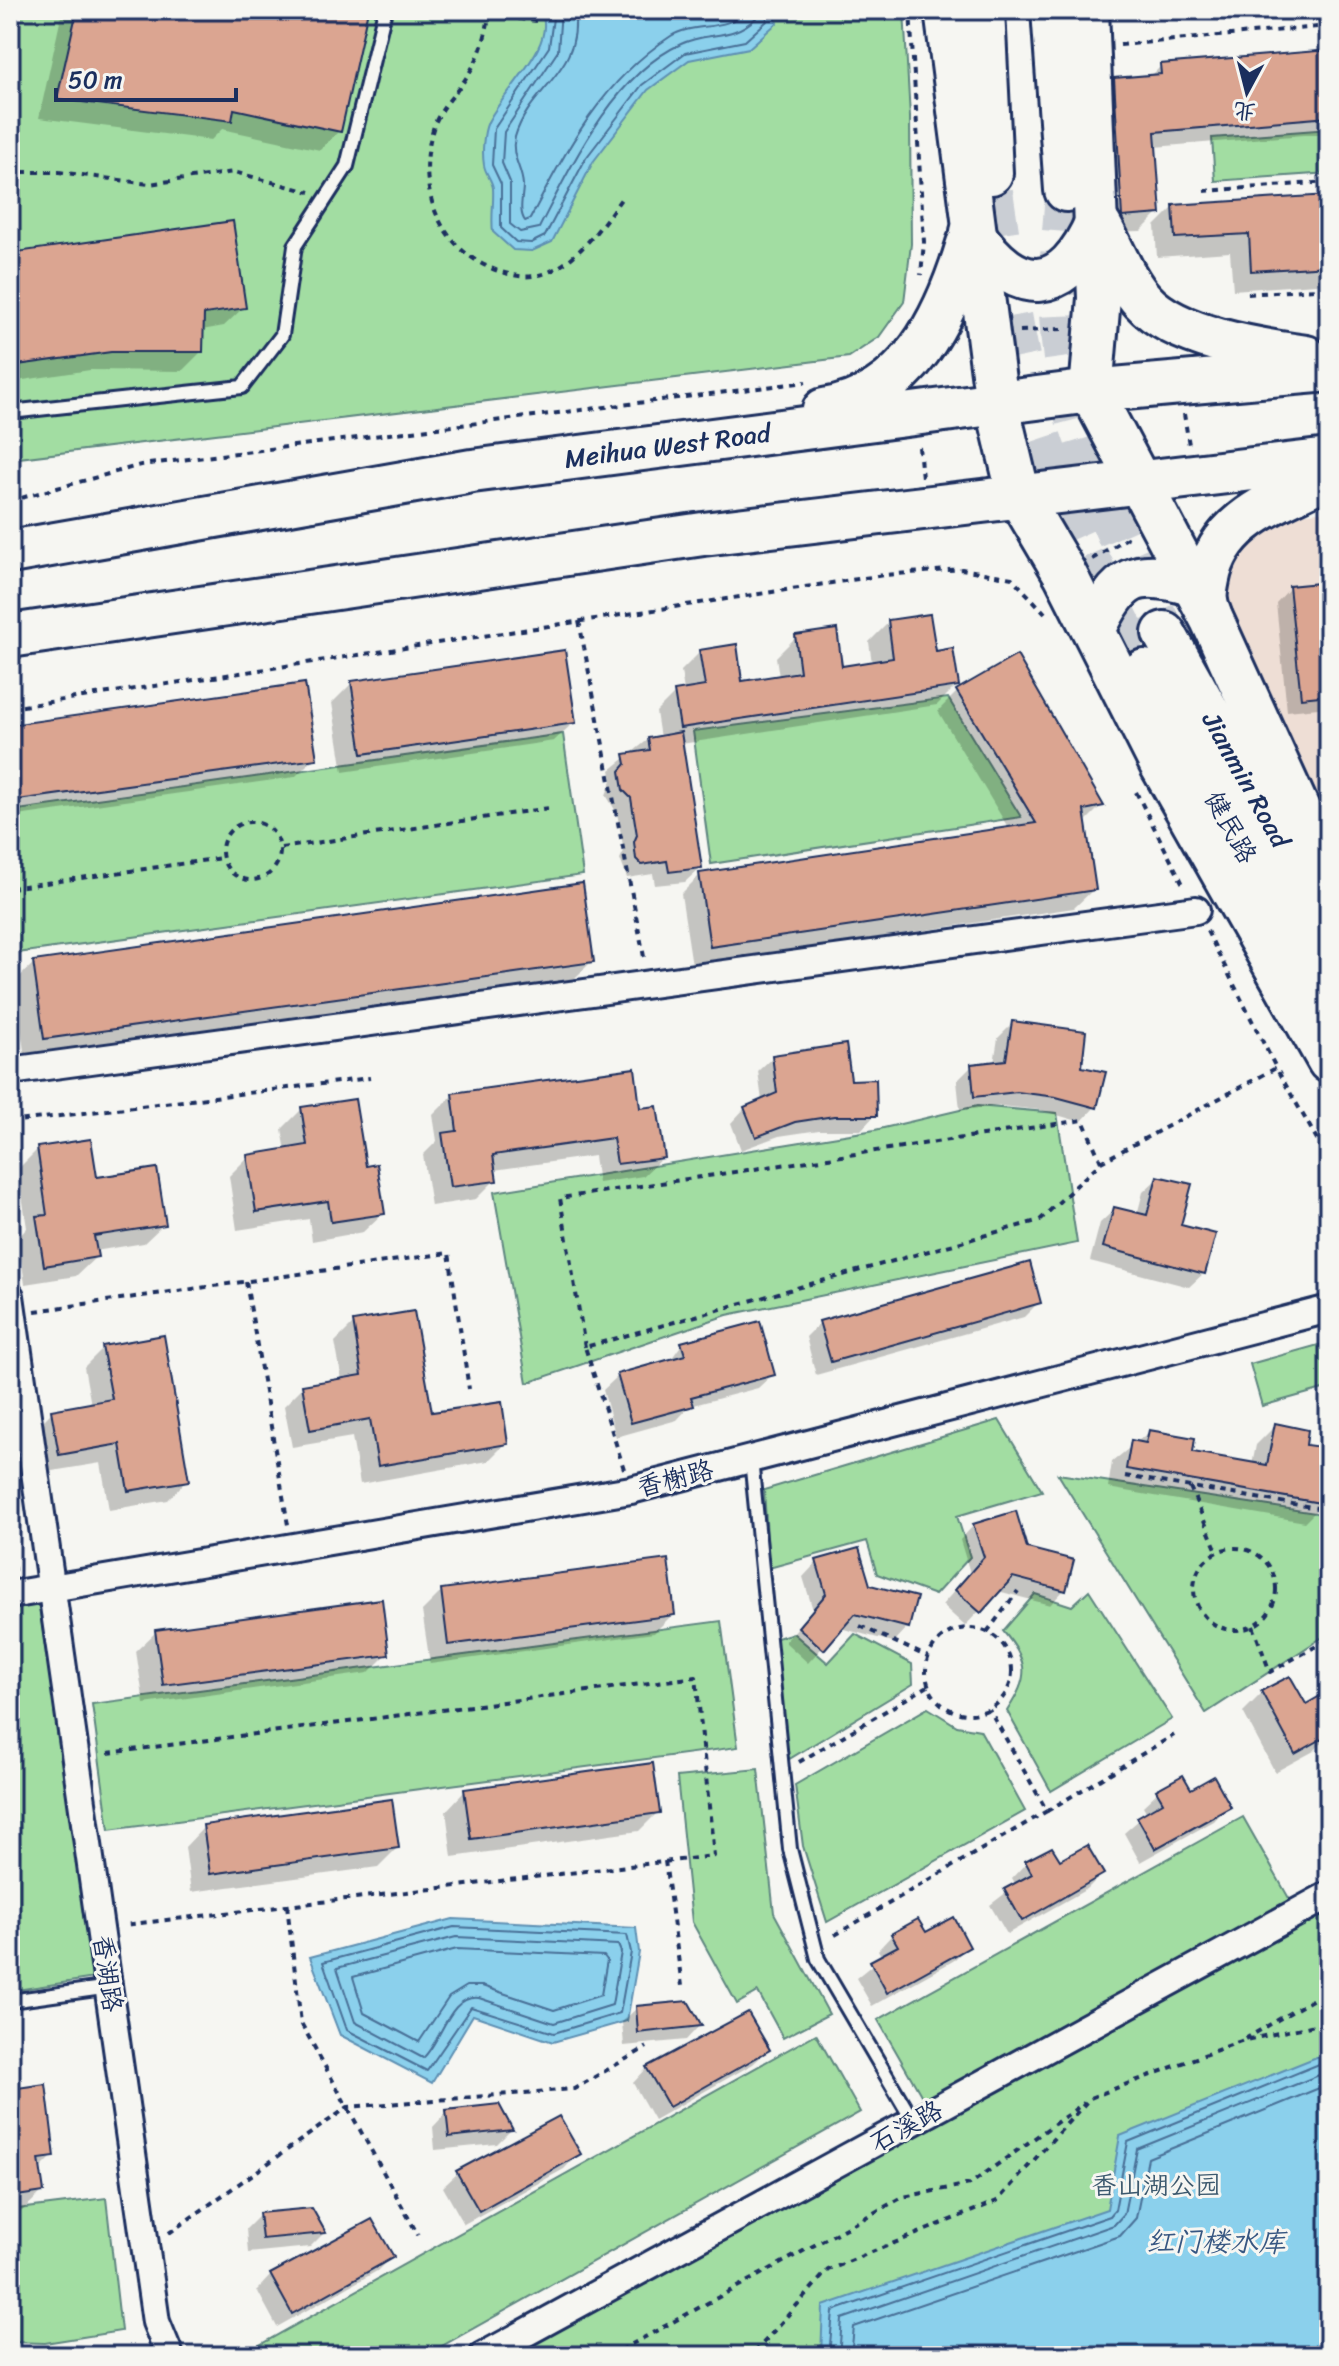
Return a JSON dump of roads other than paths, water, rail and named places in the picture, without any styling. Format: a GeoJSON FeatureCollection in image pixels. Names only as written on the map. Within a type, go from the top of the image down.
{"type":"FeatureCollection","features":[{"type":"Feature","properties":{"kind":"main road"},"geometry":{"type":"LineString","coordinates":[[946,10],[972,232],[997,404],[1019,496],[1039,526],[1162,766],[1329,1061]]}},
{"type":"Feature","properties":{"kind":"main road"},"geometry":{"type":"LineString","coordinates":[[983,10],[992,192]]}},
{"type":"Feature","properties":{"kind":"main road"},"geometry":{"type":"LineString","coordinates":[[1053,10],[1066,190]]}},
{"type":"Feature","properties":{"kind":"main road"},"geometry":{"type":"LineString","coordinates":[[1088,29],[1099,298],[1091,391],[1136,482],[1212,620]]}},
{"type":"Feature","properties":{"kind":"main road"},"geometry":{"type":"LineString","coordinates":[[972,232],[988,255],[1011,273],[1031,279],[1049,279],[1066,271],[1077,259],[1097,221]]}},
{"type":"Feature","properties":{"kind":"main road"},"geometry":{"type":"LineString","coordinates":[[1097,221],[1143,302],[1173,322],[1205,336],[1265,351],[1329,361]]}},
{"type":"Feature","properties":{"kind":"main road"},"geometry":{"type":"LineString","coordinates":[[694,444],[762,419],[832,409],[877,389],[920,353],[951,300],[972,232]]}},
{"type":"Feature","properties":{"kind":"main road","name":"Meihua West Road"},"geometry":{"type":"LineString","coordinates":[[10,552],[472,471],[1091,391],[1329,370]]}},
{"type":"Feature","properties":{"kind":"main road"},"geometry":{"type":"LineString","coordinates":[[10,636],[703,534],[1329,460]]}},
{"type":"Feature","properties":{"kind":"main road"},"geometry":{"type":"LineString","coordinates":[[1329,475],[1251,516],[1224,537],[1212,557],[1204,600],[1329,877]]}},
{"type":"Feature","properties":{"kind":"main road"},"geometry":{"type":"LineString","coordinates":[[1094,630],[1111,599],[1132,579],[1146,574],[1191,584]]}},
{"type":"Feature","properties":{"kind":"main road","name":"Jianmin Road"},"geometry":{"type":"LineString","coordinates":[[1149,642],[1329,928]]}},
{"type":"Feature","properties":{"kind":"main road","name":"健民路"},"geometry":{"type":"LineString","coordinates":[[1149,642],[1329,1002]]}},
{"type":"Feature","properties":{"kind":"street"},"geometry":{"type":"LineString","coordinates":[[10,1071],[1196,910]]}},
{"type":"Feature","properties":{"kind":"street","name":"香湖路"},"geometry":{"type":"LineString","coordinates":[[11,1305],[156,2322],[170,2356]]}},
{"type":"Feature","properties":{"kind":"street","name":"香榭路"},"geometry":{"type":"LineString","coordinates":[[10,1595],[631,1490],[1329,1309]]}},
{"type":"Feature","properties":{"kind":"street","name":"石溪路"},"geometry":{"type":"LineString","coordinates":[[483,2356],[1329,1895]]}},
{"type":"Feature","properties":{"kind":"lane"},"geometry":{"type":"LineString","coordinates":[[10,412],[242,387],[282,335],[295,246],[347,166],[385,10]]}},
{"type":"Feature","properties":{"kind":"lane"},"geometry":{"type":"LineString","coordinates":[[10,13],[10,46]]}},
{"type":"Feature","properties":{"kind":"lane"},"geometry":{"type":"LineString","coordinates":[[751,1459],[790,1849],[818,1959],[913,2121]]}},
{"type":"Feature","properties":{"kind":"lane"},"geometry":{"type":"LineString","coordinates":[[10,2001],[110,1987]]}},
{"type":"Feature","properties":{"kind":"water"},"geometry":{"type":"Polygon","coordinates":[[[540,10],[774,10],[777,23],[749,48],[689,60],[648,90],[593,162],[552,242],[532,251],[513,250],[493,232],[493,188],[484,165],[484,137],[495,110],[536,52],[544,23],[540,10]]]}},
{"type":"Feature","properties":{"kind":"water"},"geometry":{"type":"Polygon","coordinates":[[[453,1919],[636,1928],[639,1952],[627,2021],[553,2042],[473,2015],[432,2083],[340,2035],[310,1957],[453,1919]]]}},
{"type":"Feature","properties":{"kind":"water","name":"红门楼水库"},"geometry":{"type":"Polygon","coordinates":[[[1329,2052],[1329,2356],[821,2356],[823,2306],[1107,2209],[1120,2136],[1329,2052]]]}},
{"type":"Feature","properties":{"kind":"tunnel"},"geometry":{"type":"LineString","coordinates":[[1066,190],[1060,312],[1071,397],[1081,438],[1110,517],[1164,633]]}},
{"type":"Feature","properties":{"kind":"tunnel"},"geometry":{"type":"LineString","coordinates":[[992,192],[1015,336],[1035,421],[1068,510],[1134,652]]}},
{"type":"Feature","properties":{"kind":"park label","name":"香山湖公园"},"geometry":{"type":"Point","coordinates":[1156,2185]}}]}
